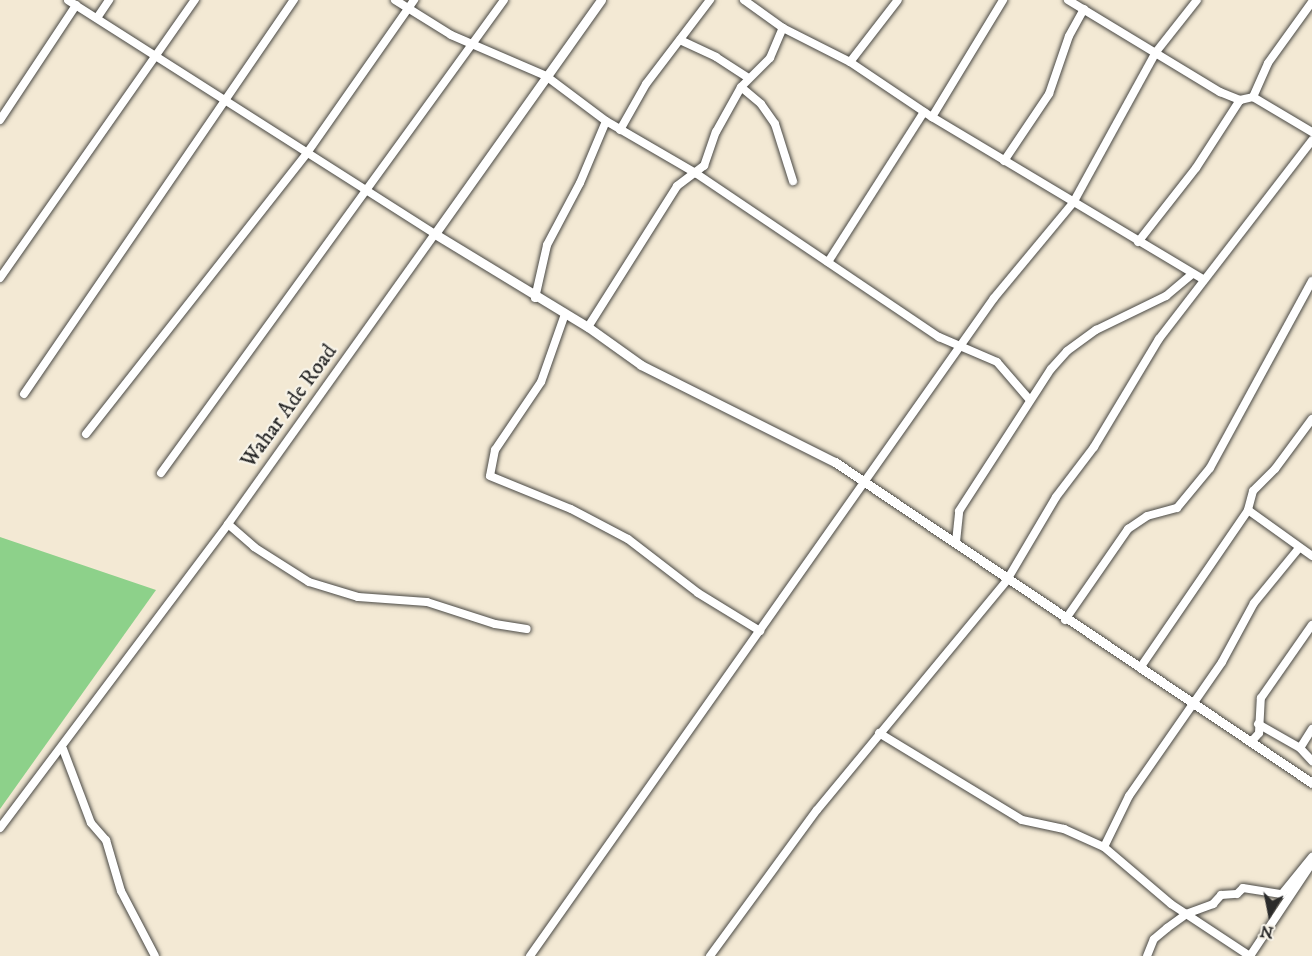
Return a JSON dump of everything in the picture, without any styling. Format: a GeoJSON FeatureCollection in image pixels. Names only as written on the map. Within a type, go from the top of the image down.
{"type":"FeatureCollection","features":[{"type":"Feature","properties":{"kind":"street"},"geometry":{"type":"LineString","coordinates":[[68,0],[535,298],[588,327],[641,365],[863,480],[956,542],[1065,620],[1312,783]]}},
{"type":"Feature","properties":{"kind":"street"},"geometry":{"type":"LineString","coordinates":[[97,18],[109,0]]}},
{"type":"Feature","properties":{"kind":"street"},"geometry":{"type":"LineString","coordinates":[[0,278],[195,0]]}},
{"type":"Feature","properties":{"kind":"street"},"geometry":{"type":"LineString","coordinates":[[24,394],[294,0]]}},
{"type":"Feature","properties":{"kind":"street"},"geometry":{"type":"LineString","coordinates":[[395,0],[473,44],[546,76],[606,121],[697,174],[939,337],[997,362],[1029,399]]}},
{"type":"Feature","properties":{"kind":"street"},"geometry":{"type":"LineString","coordinates":[[86,434],[307,153],[414,0]]}},
{"type":"Feature","properties":{"kind":"street"},"geometry":{"type":"LineString","coordinates":[[161,473],[504,0]]}},
{"type":"Feature","properties":{"kind":"street","name":"Wahar Ade Road"},"geometry":{"type":"LineString","coordinates":[[0,828],[63,749],[167,601],[228,524],[600,0]]}},
{"type":"Feature","properties":{"kind":"street"},"geometry":{"type":"LineString","coordinates":[[620,130],[646,84],[710,0]]}},
{"type":"Feature","properties":{"kind":"street"},"geometry":{"type":"LineString","coordinates":[[744,0],[783,28],[850,62],[928,114],[1072,203],[1204,280]]}},
{"type":"Feature","properties":{"kind":"street"},"geometry":{"type":"LineString","coordinates":[[850,62],[898,0]]}},
{"type":"Feature","properties":{"kind":"street"},"geometry":{"type":"LineString","coordinates":[[828,262],[1003,0]]}},
{"type":"Feature","properties":{"kind":"street"},"geometry":{"type":"LineString","coordinates":[[1068,0],[1240,100],[1253,97],[1312,132]]}},
{"type":"Feature","properties":{"kind":"street"},"geometry":{"type":"LineString","coordinates":[[530,956],[601,849],[760,631],[863,480],[994,298],[1072,203],[1156,52],[1197,0]]}},
{"type":"Feature","properties":{"kind":"street"},"geometry":{"type":"LineString","coordinates":[[1253,97],[1268,63],[1312,2]]}},
{"type":"Feature","properties":{"kind":"street"},"geometry":{"type":"LineString","coordinates":[[0,120],[76,5]]}},
{"type":"Feature","properties":{"kind":"street"},"geometry":{"type":"LineString","coordinates":[[1004,161],[1049,94],[1069,36],[1084,9]]}},
{"type":"Feature","properties":{"kind":"street"},"geometry":{"type":"LineString","coordinates":[[1305,10],[1312,18]]}},
{"type":"Feature","properties":{"kind":"street"},"geometry":{"type":"LineString","coordinates":[[588,327],[648,227],[662,214],[677,186],[697,174],[741,87],[770,58],[783,28]]}},
{"type":"Feature","properties":{"kind":"street"},"geometry":{"type":"LineString","coordinates":[[680,40],[716,57],[748,78]]}},
{"type":"Feature","properties":{"kind":"street"},"geometry":{"type":"LineString","coordinates":[[741,87],[761,104],[775,124],[793,181]]}},
{"type":"Feature","properties":{"kind":"street"},"geometry":{"type":"LineString","coordinates":[[1138,242],[1196,168],[1240,100]]}},
{"type":"Feature","properties":{"kind":"street"},"geometry":{"type":"LineString","coordinates":[[535,298],[547,245],[576,192],[606,121]]}},
{"type":"Feature","properties":{"kind":"street"},"geometry":{"type":"LineString","coordinates":[[710,956],[879,733],[1007,580],[1056,497],[1094,447],[1159,339],[1312,140]]}},
{"type":"Feature","properties":{"kind":"street"},"geometry":{"type":"LineString","coordinates":[[956,542],[959,511],[1029,399],[1067,351],[1096,330],[1166,296],[1192,274]]}},
{"type":"Feature","properties":{"kind":"street"},"geometry":{"type":"LineString","coordinates":[[1065,620],[1128,529],[1147,516],[1177,508],[1210,468],[1312,281]]}},
{"type":"Feature","properties":{"kind":"street"},"geometry":{"type":"LineString","coordinates":[[565,314],[541,382],[495,450],[490,476],[529,495],[571,509],[628,539],[698,593],[760,631]]}},
{"type":"Feature","properties":{"kind":"street"},"geometry":{"type":"LineString","coordinates":[[1140,668],[1248,510],[1253,491],[1275,469],[1312,419]]}},
{"type":"Feature","properties":{"kind":"street"},"geometry":{"type":"LineString","coordinates":[[1248,510],[1312,556]]}},
{"type":"Feature","properties":{"kind":"street"},"geometry":{"type":"LineString","coordinates":[[228,524],[254,547],[309,582],[358,597],[427,602],[495,624],[527,629]]}},
{"type":"Feature","properties":{"kind":"street"},"geometry":{"type":"LineString","coordinates":[[1104,848],[1129,796],[1222,662],[1254,603],[1299,548]]}},
{"type":"Feature","properties":{"kind":"street"},"geometry":{"type":"LineString","coordinates":[[1251,742],[1259,733],[1261,698],[1312,625]]}},
{"type":"Feature","properties":{"kind":"street"},"geometry":{"type":"LineString","coordinates":[[1258,724],[1300,748],[1312,761]]}},
{"type":"Feature","properties":{"kind":"street"},"geometry":{"type":"LineString","coordinates":[[1300,748],[1312,729]]}},
{"type":"Feature","properties":{"kind":"street"},"geometry":{"type":"LineString","coordinates":[[879,733],[1022,820],[1064,829],[1104,848],[1186,914],[1250,956],[1312,863]]}},
{"type":"Feature","properties":{"kind":"street"},"geometry":{"type":"LineString","coordinates":[[63,749],[91,823],[106,840],[121,891],[155,956]]}},
{"type":"Feature","properties":{"kind":"street"},"geometry":{"type":"LineString","coordinates":[[1147,956],[1154,939],[1186,914],[1213,904],[1221,895],[1237,894],[1243,888],[1282,894],[1312,857]]}},
{"type":"Feature","properties":{"kind":"green space"},"geometry":{"type":"Polygon","coordinates":[[[0,537],[156,590],[0,809],[0,537]]]}}]}
